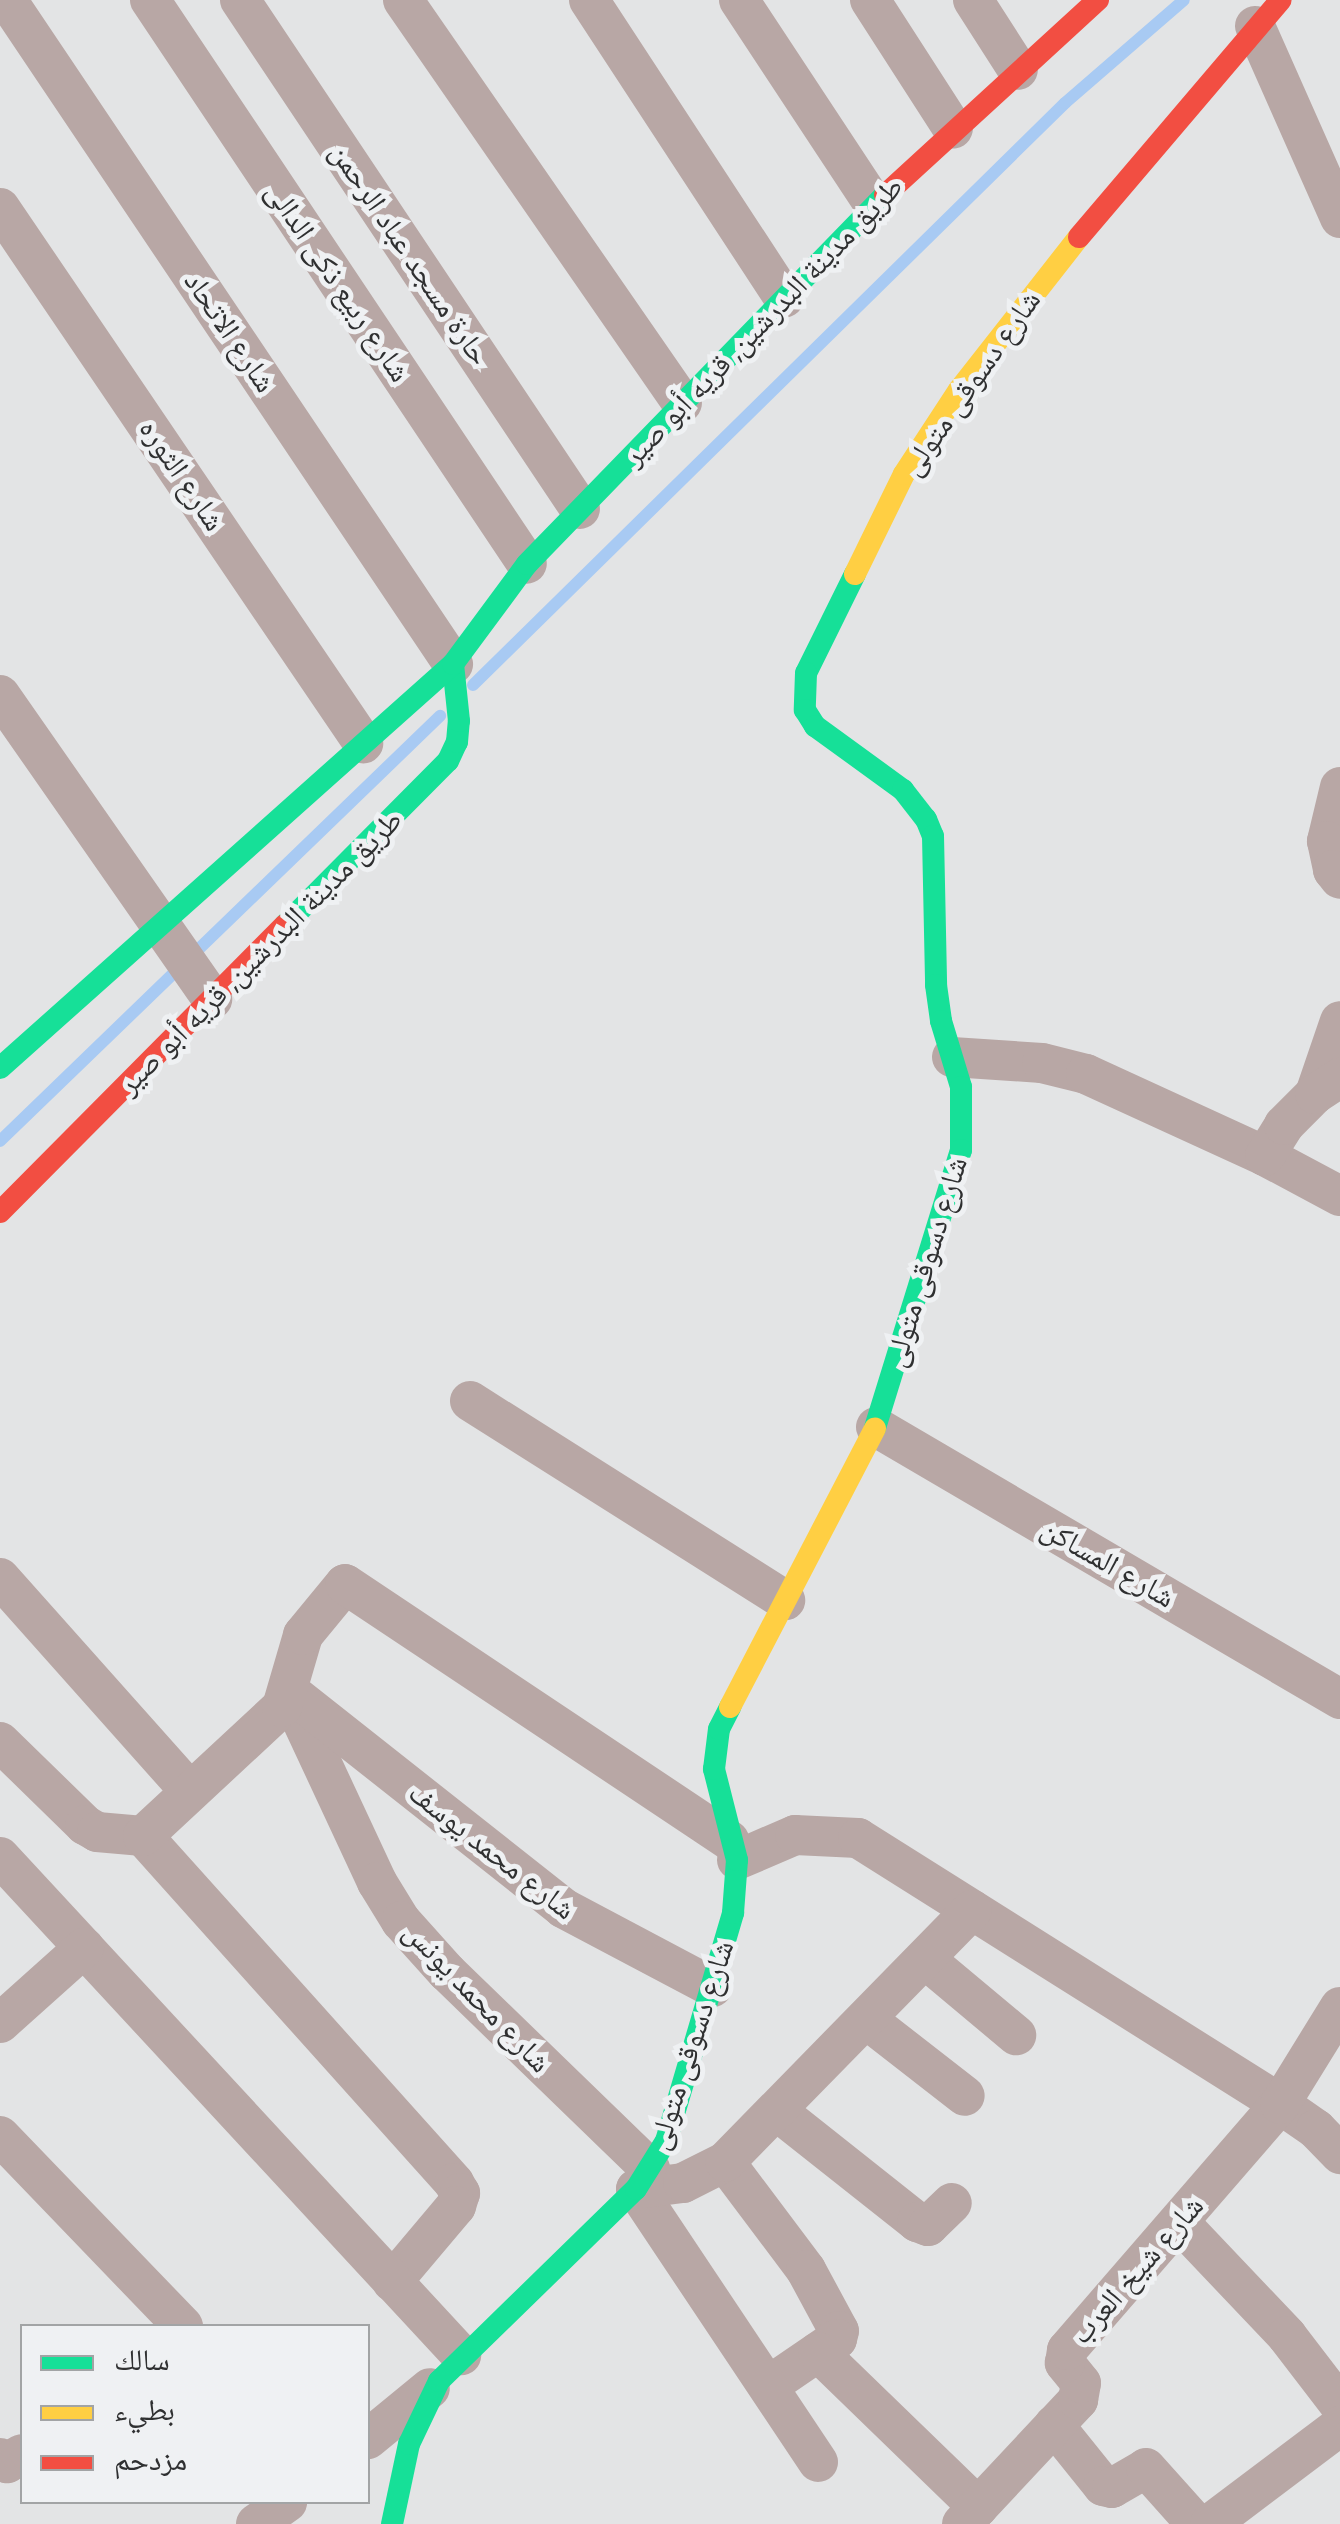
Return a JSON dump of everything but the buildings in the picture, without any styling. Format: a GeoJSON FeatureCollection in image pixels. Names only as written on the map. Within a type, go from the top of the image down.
{"type":"FeatureCollection","features":[{"type":"Feature","properties":{"kind":"street","name":"شارع الاتحاد"},"geometry":{"type":"LineString","coordinates":[[6,0],[454,677]]}},
{"type":"Feature","properties":{"kind":"street","name":"شارع ربيع ذكى الدالى"},"geometry":{"type":"LineString","coordinates":[[150,0],[527,564]]}},
{"type":"Feature","properties":{"kind":"street","name":"حارة مسجد عباد الرحمن"},"geometry":{"type":"LineString","coordinates":[[240,0],[580,509]]}},
{"type":"Feature","properties":{"kind":"street"},"geometry":{"type":"LineString","coordinates":[[403,0],[682,403]]}},
{"type":"Feature","properties":{"kind":"street"},"geometry":{"type":"LineString","coordinates":[[589,0],[784,298]]}},
{"type":"Feature","properties":{"kind":"street"},"geometry":{"type":"LineString","coordinates":[[740,0],[874,204]]}},
{"type":"Feature","properties":{"kind":"street"},"geometry":{"type":"LineString","coordinates":[[870,0],[954,129]]}},
{"type":"Feature","properties":{"kind":"street"},"geometry":{"type":"LineString","coordinates":[[973,0],[1018,70]]}},
{"type":"Feature","properties":{"kind":"street","name":"طريق مدينة البدرشين, قريه أبو صير"},"geometry":{"type":"LineString","coordinates":[[0,1068],[167,935],[363,743],[454,677],[527,564],[874,204],[1098,0]]}},
{"type":"Feature","properties":{"kind":"street"},"geometry":{"type":"LineString","coordinates":[[1268,13],[1340,218]]}},
{"type":"Feature","properties":{"kind":"street","name":"شارع دسوقى متولى"},"geometry":{"type":"LineString","coordinates":[[392,2524],[409,2444],[450,2368],[643,2179],[676,2112],[733,1913],[733,1850],[714,1770],[718,1729],[876,1427],[961,1150],[965,1118],[936,985],[933,836],[926,818],[903,790],[815,726],[806,710],[806,673],[904,474],[959,390],[1111,196],[1268,13]]}},
{"type":"Feature","properties":{"kind":"street","name":"شارع الثوره"},"geometry":{"type":"LineString","coordinates":[[0,208],[363,743]]}},
{"type":"Feature","properties":{"kind":"street","name":"طريق مدينة البدرشين, قريه أبو صير"},"geometry":{"type":"LineString","coordinates":[[0,1212],[206,989],[448,761],[457,742],[459,722],[454,677]]}},
{"type":"Feature","properties":{"kind":"street"},"geometry":{"type":"LineString","coordinates":[[0,695],[206,989]]}},
{"type":"Feature","properties":{"kind":"street"},"geometry":{"type":"LineString","coordinates":[[1340,787],[1327,841],[1333,870],[1340,880]]}},
{"type":"Feature","properties":{"kind":"street"},"geometry":{"type":"LineString","coordinates":[[1266,1156],[1284,1125],[1328,1086],[1340,1021]]}},
{"type":"Feature","properties":{"kind":"street"},"geometry":{"type":"LineString","coordinates":[[952,1056],[1042,1063],[1086,1074],[1266,1156],[1340,1196]]}},
{"type":"Feature","properties":{"kind":"street"},"geometry":{"type":"LineString","coordinates":[[470,1400],[785,1600]]}},
{"type":"Feature","properties":{"kind":"street","name":"شارع المساكن"},"geometry":{"type":"LineString","coordinates":[[876,1427],[1340,1700]]}},
{"type":"Feature","properties":{"kind":"street"},"geometry":{"type":"LineString","coordinates":[[0,1578],[190,1790]]}},
{"type":"Feature","properties":{"kind":"street"},"geometry":{"type":"LineString","coordinates":[[142,1836],[282,1708],[303,1635],[346,1584],[733,1850],[795,1835],[858,1838],[1280,2104],[1340,2154]]}},
{"type":"Feature","properties":{"kind":"street","name":"شارع محمد يوسف"},"geometry":{"type":"LineString","coordinates":[[288,1690],[562,1908],[712,1987]]}},
{"type":"Feature","properties":{"kind":"street","name":"شارع محمد يونس"},"geometry":{"type":"LineString","coordinates":[[288,1690],[377,1882],[401,1922],[643,2179],[818,2462]]}},
{"type":"Feature","properties":{"kind":"street"},"geometry":{"type":"LineString","coordinates":[[0,1742],[85,1826],[98,1832],[142,1836],[460,2193],[456,2206],[392,2282]]}},
{"type":"Feature","properties":{"kind":"street"},"geometry":{"type":"LineString","coordinates":[[0,1858],[392,2282],[450,2368],[370,2438]]}},
{"type":"Feature","properties":{"kind":"street"},"geometry":{"type":"LineString","coordinates":[[643,2179],[682,2183],[724,2162],[972,1910]]}},
{"type":"Feature","properties":{"kind":"street"},"geometry":{"type":"LineString","coordinates":[[0,2023],[84,1948]]}},
{"type":"Feature","properties":{"kind":"street"},"geometry":{"type":"LineString","coordinates":[[924,1959],[1016,2034]]}},
{"type":"Feature","properties":{"kind":"street","name":"شارع شيخ العرب"},"geometry":{"type":"LineString","coordinates":[[970,2516],[1082,2391],[1066,2364],[1068,2350],[1280,2104],[1340,2007]]}},
{"type":"Feature","properties":{"kind":"street"},"geometry":{"type":"LineString","coordinates":[[866,2019],[965,2096]]}},
{"type":"Feature","properties":{"kind":"street"},"geometry":{"type":"LineString","coordinates":[[777,2111],[917,2222],[928,2226],[952,2203]]}},
{"type":"Feature","properties":{"kind":"street"},"geometry":{"type":"LineString","coordinates":[[0,2136],[178,2324]]}},
{"type":"Feature","properties":{"kind":"street"},"geometry":{"type":"LineString","coordinates":[[724,2162],[806,2270],[840,2331],[837,2340],[768,2386]]}},
{"type":"Feature","properties":{"kind":"street"},"geometry":{"type":"LineString","coordinates":[[1178,2222],[1287,2336],[1340,2406]]}},
{"type":"Feature","properties":{"kind":"street"},"geometry":{"type":"LineString","coordinates":[[818,2352],[970,2516]]}},
{"type":"Feature","properties":{"kind":"street"},"geometry":{"type":"LineString","coordinates":[[1054,2425],[1103,2486],[1112,2488],[1146,2468],[1196,2524]]}},
{"type":"Feature","properties":{"kind":"street"},"geometry":{"type":"LineString","coordinates":[[1210,2524],[1340,2426]]}},
{"type":"Feature","properties":{"kind":"street"},"geometry":{"type":"LineString","coordinates":[[256,2524],[284,2504]]}},
{"type":"Feature","properties":{"kind":"waterway"},"geometry":{"type":"LineString","coordinates":[[473,685],[1065,103],[1184,0]]}},
{"type":"Feature","properties":{"kind":"waterway"},"geometry":{"type":"LineString","coordinates":[[0,1141],[440,716]]}},
{"type":"Feature","properties":{"kind":"traffic: fast"},"geometry":{"type":"LineString","coordinates":[[0,1068],[453,664],[527,564],[885,195]]}},
{"type":"Feature","properties":{"kind":"traffic: fast"},"geometry":{"type":"LineString","coordinates":[[855,574],[806,673],[805,710],[815,726],[903,790],[926,819],[933,836],[936,985],[941,1021],[961,1087],[961,1150],[875,1428]]}},
{"type":"Feature","properties":{"kind":"traffic: fast"},"geometry":{"type":"LineString","coordinates":[[285,925],[448,761],[457,742],[459,721],[453,664]]}},
{"type":"Feature","properties":{"kind":"traffic: fast"},"geometry":{"type":"LineString","coordinates":[[392,2524],[409,2444],[439,2381],[636,2189],[666,2141],[733,1913],[737,1860],[714,1769],[719,1729],[730,1707]]}},
{"type":"Feature","properties":{"kind":"traffic: slow"},"geometry":{"type":"LineString","coordinates":[[855,574],[904,474],[959,390],[1079,237]]}},
{"type":"Feature","properties":{"kind":"traffic: slow"},"geometry":{"type":"LineString","coordinates":[[730,1707],[875,1428]]}},
{"type":"Feature","properties":{"kind":"traffic: jam"},"geometry":{"type":"LineString","coordinates":[[885,195],[1098,0]]}},
{"type":"Feature","properties":{"kind":"traffic: jam"},"geometry":{"type":"LineString","coordinates":[[1079,237],[1281,0]]}},
{"type":"Feature","properties":{"kind":"traffic: jam"},"geometry":{"type":"LineString","coordinates":[[0,1212],[285,925]]}}]}
